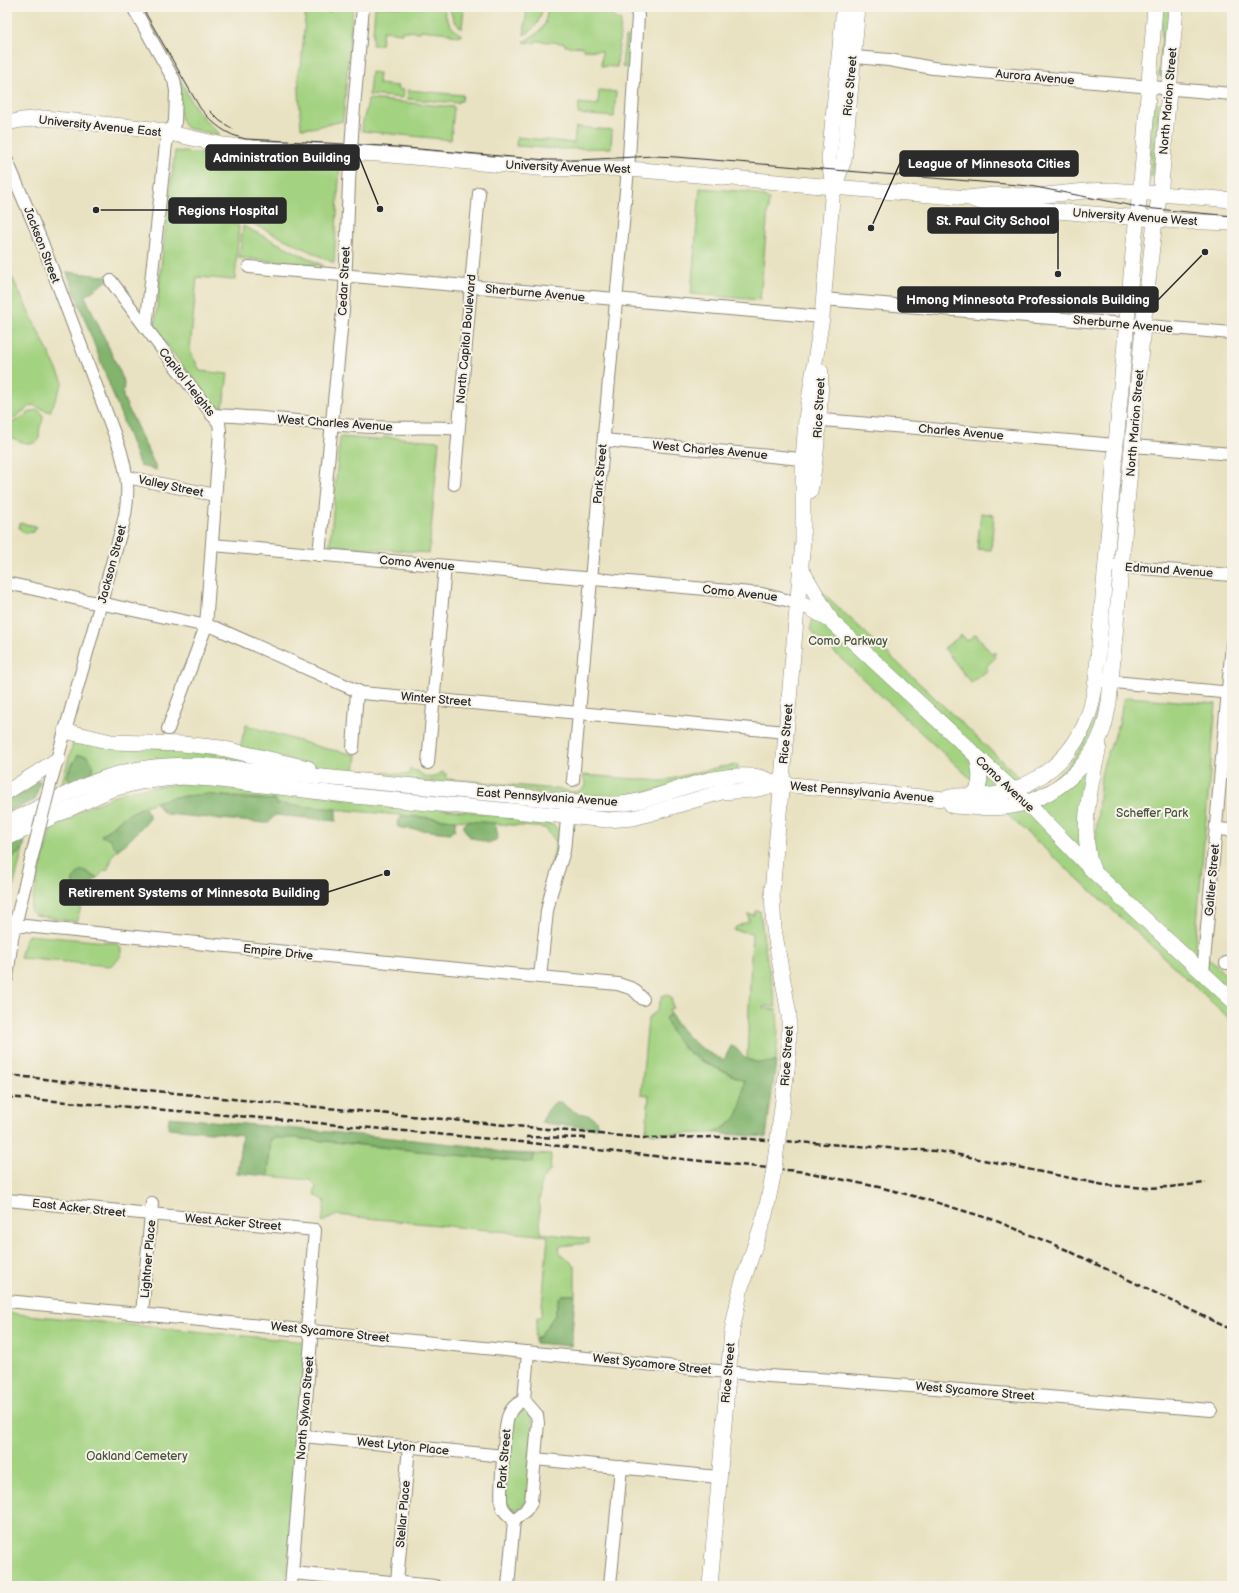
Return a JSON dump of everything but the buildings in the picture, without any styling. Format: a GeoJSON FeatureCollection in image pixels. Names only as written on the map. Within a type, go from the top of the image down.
{"type":"FeatureCollection","features":[{"type":"Feature","properties":{"kind":"main road","name":"Rice Street"},"geometry":{"type":"LineString","coordinates":[[844,7],[846,56]]}},
{"type":"Feature","properties":{"kind":"main road","name":"Rice Street"},"geometry":{"type":"LineString","coordinates":[[710,1586],[727,1371],[735,1310],[741,1287],[765,1215],[773,1176],[789,1049],[789,1015],[787,998],[775,940],[772,915],[774,865],[798,603],[803,521],[834,188],[829,159],[846,56],[858,7]]}},
{"type":"Feature","properties":{"kind":"main road","name":"North Marion Street"},"geometry":{"type":"LineString","coordinates":[[1012,790],[1026,786],[1043,775],[1068,751],[1077,739],[1087,718],[1096,680],[1136,217],[1140,192],[1156,7]]}},
{"type":"Feature","properties":{"kind":"main road","name":"North Marion Street"},"geometry":{"type":"LineString","coordinates":[[1026,802],[1052,790],[1072,776],[1088,758],[1102,732],[1110,702],[1133,446],[1142,326],[1155,219],[1160,194],[1176,7]]}},
{"type":"Feature","properties":{"kind":"main road","name":"University Avenue East"},"geometry":{"type":"LineString","coordinates":[[7,123],[44,118],[152,129],[168,133]]}},
{"type":"Feature","properties":{"kind":"main road","name":"University Avenue West"},"geometry":{"type":"LineString","coordinates":[[168,133],[223,145],[253,148],[378,154],[550,169],[628,169],[834,188],[968,198],[994,195],[1036,196],[1100,190],[1232,200]]}},
{"type":"Feature","properties":{"kind":"main road","name":"University Avenue West"},"geometry":{"type":"LineString","coordinates":[[968,198],[995,206],[1155,219],[1232,223]]}},
{"type":"Feature","properties":{"kind":"main road"},"geometry":{"type":"LineString","coordinates":[[800,567],[831,621]]}},
{"type":"Feature","properties":{"kind":"main road","name":"Como Avenue"},"geometry":{"type":"LineString","coordinates":[[798,603],[810,608],[831,621],[1026,802],[1093,871],[1232,1000]]}},
{"type":"Feature","properties":{"kind":"main road"},"geometry":{"type":"LineString","coordinates":[[65,731],[111,742],[183,744],[221,748],[360,782]]}},
{"type":"Feature","properties":{"kind":"main road"},"geometry":{"type":"LineString","coordinates":[[1093,871],[1088,856],[1086,835],[1091,782],[1102,732]]}},
{"type":"Feature","properties":{"kind":"main road"},"geometry":{"type":"LineString","coordinates":[[969,796],[976,793],[979,786],[980,769],[977,758]]}},
{"type":"Feature","properties":{"kind":"main road"},"geometry":{"type":"LineString","coordinates":[[7,792],[57,760]]}},
{"type":"Feature","properties":{"kind":"main road","name":"East Pennsylvania Avenue"},"geometry":{"type":"LineString","coordinates":[[7,823],[99,780],[127,772],[154,767],[199,766],[360,782],[613,804],[636,802],[708,780],[733,776],[753,776],[781,784]]}},
{"type":"Feature","properties":{"kind":"main road","name":"East Pennsylvania Avenue"},"geometry":{"type":"LineString","coordinates":[[7,838],[112,789],[140,782],[175,778],[212,779],[354,796],[608,820],[633,818],[721,792],[753,790],[781,784]]}},
{"type":"Feature","properties":{"kind":"main road","name":"West Pennsylvania Avenue"},"geometry":{"type":"LineString","coordinates":[[781,784],[944,799],[954,795],[992,795],[1012,790]]}},
{"type":"Feature","properties":{"kind":"main road","name":"West Pennsylvania Avenue"},"geometry":{"type":"LineString","coordinates":[[944,799],[954,806],[984,808],[1006,807],[1026,802]]}},
{"type":"Feature","properties":{"kind":"street"},"geometry":{"type":"LineString","coordinates":[[133,7],[167,69],[169,81],[166,121],[168,133],[146,328]]}},
{"type":"Feature","properties":{"kind":"street","name":"Cedar Street"},"geometry":{"type":"LineString","coordinates":[[319,555],[333,425],[345,276],[353,119],[363,7]]}},
{"type":"Feature","properties":{"kind":"street","name":"Park Street"},"geometry":{"type":"LineString","coordinates":[[573,780],[604,440],[615,300],[628,169],[638,10]]}},
{"type":"Feature","properties":{"kind":"street","name":"Aurora Avenue"},"geometry":{"type":"LineString","coordinates":[[846,56],[889,60],[932,68],[1232,94]]}},
{"type":"Feature","properties":{"kind":"street","name":"Jackson Street"},"geometry":{"type":"LineString","coordinates":[[7,161],[33,220],[120,449],[127,476],[128,490],[126,513],[51,781],[30,864],[10,926],[11,942],[7,978]]}},
{"type":"Feature","properties":{"kind":"street","name":"North Capitol Boulevard"},"geometry":{"type":"LineString","coordinates":[[454,484],[479,193]]}},
{"type":"Feature","properties":{"kind":"street","name":"Sherburne Avenue"},"geometry":{"type":"LineString","coordinates":[[249,267],[822,317]]}},
{"type":"Feature","properties":{"kind":"street","name":"Capitol Heights"},"geometry":{"type":"LineString","coordinates":[[111,281],[219,423],[220,431],[206,626],[168,729]]}},
{"type":"Feature","properties":{"kind":"street","name":"Sherburne Avenue"},"geometry":{"type":"LineString","coordinates":[[823,300],[1232,333]]}},
{"type":"Feature","properties":{"kind":"street","name":"West Charles Avenue"},"geometry":{"type":"LineString","coordinates":[[212,415],[380,428],[441,427],[458,429]]}},
{"type":"Feature","properties":{"kind":"street","name":"Charles Avenue"},"geometry":{"type":"LineString","coordinates":[[813,420],[1116,444]]}},
{"type":"Feature","properties":{"kind":"street","name":"West Charles Avenue"},"geometry":{"type":"LineString","coordinates":[[604,440],[809,460]]}},
{"type":"Feature","properties":{"kind":"street"},"geometry":{"type":"LineString","coordinates":[[1133,446],[1232,454]]}},
{"type":"Feature","properties":{"kind":"street","name":"Valley Street"},"geometry":{"type":"LineString","coordinates":[[127,476],[215,495]]}},
{"type":"Feature","properties":{"kind":"street","name":"Como Avenue"},"geometry":{"type":"LineString","coordinates":[[212,545],[762,594],[798,603]]}},
{"type":"Feature","properties":{"kind":"street"},"geometry":{"type":"LineString","coordinates":[[428,763],[445,566]]}},
{"type":"Feature","properties":{"kind":"street","name":"Edmund Avenue"},"geometry":{"type":"LineString","coordinates":[[1106,566],[1232,575]]}},
{"type":"Feature","properties":{"kind":"street","name":"Winter Street"},"geometry":{"type":"LineString","coordinates":[[7,583],[216,628],[362,693],[786,732]]}},
{"type":"Feature","properties":{"kind":"street","name":"Galtier Street"},"geometry":{"type":"LineString","coordinates":[[1203,973],[1230,693],[1232,644]]}},
{"type":"Feature","properties":{"kind":"street"},"geometry":{"type":"LineString","coordinates":[[1096,680],[1230,693]]}},
{"type":"Feature","properties":{"kind":"street"},"geometry":{"type":"LineString","coordinates":[[353,748],[357,691]]}},
{"type":"Feature","properties":{"kind":"street"},"geometry":{"type":"LineString","coordinates":[[540,977],[547,911],[550,893],[564,852],[569,801]]}},
{"type":"Feature","properties":{"kind":"street"},"geometry":{"type":"LineString","coordinates":[[1216,829],[1232,830]]}},
{"type":"Feature","properties":{"kind":"street","name":"Empire Drive"},"geometry":{"type":"LineString","coordinates":[[10,926],[618,984],[632,989],[643,999]]}},
{"type":"Feature","properties":{"kind":"street","name":"East Acker Street"},"geometry":{"type":"LineString","coordinates":[[7,1200],[152,1209]]}},
{"type":"Feature","properties":{"kind":"street","name":"West Acker Street"},"geometry":{"type":"LineString","coordinates":[[152,1209],[315,1230]]}},
{"type":"Feature","properties":{"kind":"street","name":"Lightner Place"},"geometry":{"type":"LineString","coordinates":[[142,1314],[152,1209]]}},
{"type":"Feature","properties":{"kind":"street","name":"North Sylvan Street"},"geometry":{"type":"LineString","coordinates":[[290,1586],[311,1340],[307,1330],[315,1230]]}},
{"type":"Feature","properties":{"kind":"street","name":"West Sycamore Street"},"geometry":{"type":"LineString","coordinates":[[7,1301],[768,1376],[1211,1410]]}},
{"type":"Feature","properties":{"kind":"street"},"geometry":{"type":"LineString","coordinates":[[508,1586],[514,1520],[526,1510],[531,1502],[535,1459],[538,1423],[537,1416],[524,1400],[528,1352]]}},
{"type":"Feature","properties":{"kind":"street","name":"Park Street"},"geometry":{"type":"LineString","coordinates":[[514,1520],[502,1507],[500,1500],[507,1418],[514,1406],[524,1400]]}},
{"type":"Feature","properties":{"kind":"street","name":"West Lyton Place"},"geometry":{"type":"LineString","coordinates":[[303,1436],[504,1456]]}},
{"type":"Feature","properties":{"kind":"street","name":"Stellar Place"},"geometry":{"type":"LineString","coordinates":[[397,1582],[408,1446]]}},
{"type":"Feature","properties":{"kind":"street"},"geometry":{"type":"LineString","coordinates":[[535,1459],[621,1466],[718,1477]]}},
{"type":"Feature","properties":{"kind":"street"},"geometry":{"type":"LineString","coordinates":[[610,1586],[621,1466]]}},
{"type":"Feature","properties":{"kind":"street"},"geometry":{"type":"LineString","coordinates":[[292,1573],[435,1586]]}},
{"type":"Feature","properties":{"kind":"green space"},"geometry":{"type":"Polygon","coordinates":[[[306,7],[322,7],[329,13],[335,7],[353,7],[343,121],[312,128],[301,128],[298,72],[299,67],[301,67],[306,7]]]}},
{"type":"Feature","properties":{"kind":"green space"},"geometry":{"type":"Polygon","coordinates":[[[444,7],[449,23],[462,36],[450,35],[450,33],[421,30],[420,32],[402,31],[402,33],[383,31],[381,45],[372,45],[375,8],[444,7]]]}},
{"type":"Feature","properties":{"kind":"green space"},"geometry":{"type":"Polygon","coordinates":[[[449,7],[464,7],[462,29],[454,21],[449,7]]]}},
{"type":"Feature","properties":{"kind":"green space"},"geometry":{"type":"Polygon","coordinates":[[[548,7],[608,7],[608,12],[616,19],[621,21],[617,67],[601,66],[602,51],[583,50],[583,47],[565,46],[565,43],[536,41],[535,43],[524,42],[540,31],[545,24],[548,7]]]}},
{"type":"Feature","properties":{"kind":"green space"},"geometry":{"type":"Polygon","coordinates":[[[1160,7],[1172,7],[1166,77],[1159,76],[1162,39],[1160,7]]]}},
{"type":"Feature","properties":{"kind":"green space"},"geometry":{"type":"Polygon","coordinates":[[[527,8],[542,10],[540,18],[536,24],[524,35],[527,8]]]}},
{"type":"Feature","properties":{"kind":"green space"},"geometry":{"type":"Polygon","coordinates":[[[625,37],[627,37],[628,49],[627,68],[622,67],[625,37]]]}},
{"type":"Feature","properties":{"kind":"green space"},"geometry":{"type":"Polygon","coordinates":[[[371,72],[379,73],[378,84],[398,86],[397,89],[404,90],[403,98],[369,95],[371,72]]]}},
{"type":"Feature","properties":{"kind":"green space"},"geometry":{"type":"Polygon","coordinates":[[[180,79],[196,109],[206,122],[219,133],[219,135],[187,128],[184,124],[181,119],[179,106],[180,79]]]}},
{"type":"Feature","properties":{"kind":"green space"},"geometry":{"type":"Polygon","coordinates":[[[408,90],[463,95],[462,101],[459,101],[458,103],[407,99],[408,90]]]}},
{"type":"Feature","properties":{"kind":"green space"},"geometry":{"type":"Polygon","coordinates":[[[599,90],[616,92],[614,117],[578,114],[579,103],[598,105],[599,90]]]}},
{"type":"Feature","properties":{"kind":"green space"},"geometry":{"type":"Polygon","coordinates":[[[368,99],[454,107],[451,140],[362,131],[368,99]]]}},
{"type":"Feature","properties":{"kind":"green space"},"geometry":{"type":"Polygon","coordinates":[[[1152,102],[1159,103],[1154,176],[1150,176],[1152,102]]]}},
{"type":"Feature","properties":{"kind":"green space"},"geometry":{"type":"Polygon","coordinates":[[[576,127],[612,130],[611,148],[561,149],[516,146],[517,137],[574,143],[576,127]]]}},
{"type":"Feature","properties":{"kind":"green space"},"geometry":{"type":"Polygon","coordinates":[[[175,151],[247,158],[340,163],[334,263],[230,214],[227,219],[239,226],[235,280],[197,277],[190,350],[200,371],[228,374],[223,407],[213,406],[155,329],[175,151]]]}},
{"type":"Feature","properties":{"kind":"green space"},"geometry":{"type":"Polygon","coordinates":[[[700,188],[750,192],[769,199],[760,300],[691,294],[700,188]]]}},
{"type":"Feature","properties":{"kind":"green space"},"geometry":{"type":"Polygon","coordinates":[[[243,226],[324,266],[239,258],[243,226]]]}},
{"type":"Feature","properties":{"kind":"green space"},"geometry":{"type":"Polygon","coordinates":[[[7,267],[63,382],[50,412],[32,405],[7,423],[7,267]]]}},
{"type":"Feature","properties":{"kind":"green space"},"geometry":{"type":"Polygon","coordinates":[[[67,272],[113,277],[85,296],[124,382],[123,397],[157,470],[140,466],[67,272]]]}},
{"type":"Feature","properties":{"kind":"green space"},"geometry":{"type":"Polygon","coordinates":[[[1133,338],[1133,374],[1128,433],[1123,433],[1133,338]]]}},
{"type":"Feature","properties":{"kind":"green space"},"geometry":{"type":"Polygon","coordinates":[[[38,410],[43,415],[43,420],[39,429],[39,438],[36,442],[24,442],[7,436],[7,426],[32,411],[38,410]]]}},
{"type":"Feature","properties":{"kind":"green space"},"geometry":{"type":"Polygon","coordinates":[[[340,437],[379,440],[386,437],[439,441],[429,553],[330,545],[340,437]]]}},
{"type":"Feature","properties":{"kind":"green space"},"geometry":{"type":"Polygon","coordinates":[[[981,513],[994,515],[991,550],[977,549],[981,513]]]}},
{"type":"Feature","properties":{"kind":"green space"},"geometry":{"type":"Polygon","coordinates":[[[20,523],[36,526],[34,532],[24,533],[19,528],[20,523]]]}},
{"type":"Feature","properties":{"kind":"green space"},"geometry":{"type":"Polygon","coordinates":[[[820,590],[1034,791],[1048,783],[1070,763],[1086,739],[1092,726],[1101,696],[1104,695],[1087,768],[1083,836],[1095,847],[1101,776],[1104,763],[1119,724],[1123,700],[1128,697],[1216,704],[1195,946],[1225,974],[1227,972],[1232,973],[1232,1021],[1014,821],[969,777],[810,630],[820,590]]]}},
{"type":"Feature","properties":{"kind":"green space"},"geometry":{"type":"Polygon","coordinates":[[[976,634],[991,653],[994,652],[996,654],[993,656],[995,658],[986,667],[988,670],[971,683],[944,648],[962,635],[967,641],[976,634]]]}},
{"type":"Feature","properties":{"kind":"green space"},"geometry":{"type":"Polygon","coordinates":[[[246,725],[323,748],[357,755],[355,770],[409,775],[410,769],[428,777],[437,776],[442,772],[446,774],[446,779],[565,790],[571,792],[579,791],[586,786],[583,775],[663,781],[719,767],[738,765],[737,771],[669,788],[610,799],[347,774],[240,747],[246,725]]]}},
{"type":"Feature","properties":{"kind":"green space"},"geometry":{"type":"Polygon","coordinates":[[[74,740],[198,750],[279,767],[90,778],[93,771],[93,766],[87,756],[76,758],[69,769],[68,778],[74,786],[59,793],[74,740]]]}},
{"type":"Feature","properties":{"kind":"green space"},"geometry":{"type":"Polygon","coordinates":[[[78,755],[87,756],[93,768],[90,778],[74,786],[67,775],[78,755]]]}},
{"type":"Feature","properties":{"kind":"green space"},"geometry":{"type":"Polygon","coordinates":[[[35,781],[40,781],[35,800],[7,812],[7,798],[35,781]]]}},
{"type":"Feature","properties":{"kind":"green space"},"geometry":{"type":"Polygon","coordinates":[[[188,782],[491,814],[554,825],[559,832],[556,855],[545,892],[556,845],[554,839],[545,828],[276,804],[276,800],[199,795],[163,800],[145,806],[123,818],[101,835],[111,839],[116,847],[120,848],[114,853],[107,871],[105,870],[97,878],[85,871],[80,871],[73,879],[73,886],[79,891],[86,893],[76,922],[35,915],[30,910],[52,823],[126,791],[188,782]]]}},
{"type":"Feature","properties":{"kind":"green space"},"geometry":{"type":"Polygon","coordinates":[[[208,794],[244,799],[276,800],[276,804],[336,809],[336,821],[275,815],[269,822],[265,823],[166,814],[155,802],[174,797],[208,794]]]}},
{"type":"Feature","properties":{"kind":"green space"},"geometry":{"type":"Polygon","coordinates":[[[144,807],[149,814],[149,819],[122,847],[115,847],[111,839],[101,836],[125,816],[144,807]]]}},
{"type":"Feature","properties":{"kind":"green space"},"geometry":{"type":"Polygon","coordinates":[[[402,816],[455,820],[455,830],[450,833],[401,828],[398,827],[397,823],[402,816]]]}},
{"type":"Feature","properties":{"kind":"green space"},"geometry":{"type":"Polygon","coordinates":[[[468,821],[495,823],[498,836],[496,840],[488,843],[470,837],[464,829],[464,825],[468,821]]]}},
{"type":"Feature","properties":{"kind":"green space"},"geometry":{"type":"Polygon","coordinates":[[[26,836],[23,849],[7,861],[7,847],[26,836]]]}},
{"type":"Feature","properties":{"kind":"green space"},"geometry":{"type":"Polygon","coordinates":[[[23,849],[7,912],[7,861],[23,849]]]}},
{"type":"Feature","properties":{"kind":"green space"},"geometry":{"type":"Polygon","coordinates":[[[80,871],[85,871],[97,878],[87,888],[86,893],[75,889],[73,886],[73,879],[80,871]]]}},
{"type":"Feature","properties":{"kind":"green space"},"geometry":{"type":"Polygon","coordinates":[[[755,911],[760,911],[776,1007],[764,1006],[763,1008],[777,1010],[778,1031],[776,1062],[759,1063],[747,1059],[752,933],[734,930],[736,927],[749,921],[748,914],[754,915],[755,911]]]}},
{"type":"Feature","properties":{"kind":"green space"},"geometry":{"type":"Polygon","coordinates":[[[28,935],[117,943],[120,946],[121,953],[119,959],[110,966],[20,958],[25,939],[28,935]]]}},
{"type":"Feature","properties":{"kind":"green space"},"geometry":{"type":"Polygon","coordinates":[[[666,994],[671,997],[673,1008],[669,1009],[671,1014],[665,1018],[682,1047],[703,1062],[744,1081],[739,1114],[721,1130],[713,1133],[663,1134],[646,1132],[649,1095],[641,1094],[648,1018],[657,1011],[662,996],[666,994]]]}},
{"type":"Feature","properties":{"kind":"green space"},"geometry":{"type":"Polygon","coordinates":[[[671,1014],[687,1036],[701,1048],[724,1060],[731,1046],[736,1048],[745,1058],[749,1060],[776,1062],[766,1137],[713,1133],[729,1124],[738,1113],[742,1099],[744,1081],[707,1064],[688,1052],[672,1032],[665,1018],[671,1014]]]}},
{"type":"Feature","properties":{"kind":"green space"},"geometry":{"type":"Polygon","coordinates":[[[555,1102],[561,1102],[575,1112],[592,1117],[597,1123],[597,1128],[541,1123],[548,1110],[555,1102]]]}},
{"type":"Feature","properties":{"kind":"green space"},"geometry":{"type":"Polygon","coordinates":[[[169,1117],[472,1146],[505,1153],[534,1154],[533,1163],[297,1138],[271,1138],[268,1176],[237,1173],[242,1135],[168,1128],[169,1117]]]}},
{"type":"Feature","properties":{"kind":"green space"},"geometry":{"type":"Polygon","coordinates":[[[284,1137],[532,1163],[534,1154],[551,1155],[550,1171],[541,1181],[539,1207],[541,1233],[589,1239],[589,1243],[559,1246],[560,1253],[575,1266],[575,1295],[562,1295],[557,1304],[555,1315],[539,1337],[535,1338],[537,1317],[541,1317],[548,1236],[337,1215],[322,1222],[325,1201],[314,1194],[316,1186],[310,1180],[268,1176],[271,1138],[284,1137]]]}},
{"type":"Feature","properties":{"kind":"green space"},"geometry":{"type":"Polygon","coordinates":[[[562,1295],[575,1295],[571,1346],[535,1343],[535,1338],[539,1337],[555,1315],[559,1298],[562,1295]]]}},
{"type":"Feature","properties":{"kind":"green space","name":"Oakland Cemetery"},"geometry":{"type":"Polygon","coordinates":[[[7,1313],[306,1342],[286,1586],[7,1586],[7,1313]]]}},
{"type":"Feature","properties":{"kind":"green space"},"geometry":{"type":"Polygon","coordinates":[[[521,1411],[527,1411],[533,1421],[526,1503],[520,1508],[514,1509],[509,1507],[505,1500],[514,1415],[521,1411]]]}},
{"type":"Feature","properties":{"kind":"tram line"},"geometry":{"type":"LineString","coordinates":[[142,7],[200,108],[220,128],[232,135],[246,139],[384,146],[547,160],[654,156],[676,157],[1030,186],[1144,208],[1232,216]]}},
{"type":"Feature","properties":{"kind":"tram line"},"geometry":{"type":"LineString","coordinates":[[210,111],[220,121],[233,129]]}},
{"type":"Feature","properties":{"kind":"railway"},"geometry":{"type":"LineString","coordinates":[[7,1075],[222,1098],[644,1138],[720,1137],[935,1151],[1104,1185],[1147,1188],[1206,1183]]}},
{"type":"Feature","properties":{"kind":"railway"},"geometry":{"type":"LineString","coordinates":[[7,1097],[274,1119],[512,1141],[806,1172],[883,1188],[994,1220],[1067,1250],[1232,1330]]}},
{"type":"Feature","properties":{"kind":"railway"},"geometry":{"type":"LineString","coordinates":[[526,1137],[588,1138]]}},
{"type":"Feature","properties":{"kind":"place","name":"Administration Building"},"geometry":{"type":"Point","coordinates":[380,209]}},
{"type":"Feature","properties":{"kind":"place","name":"Regions Hospital"},"geometry":{"type":"Point","coordinates":[96,210]}},
{"type":"Feature","properties":{"kind":"place","name":"League of Minnesota Cities"},"geometry":{"type":"Point","coordinates":[871,228]}},
{"type":"Feature","properties":{"kind":"place","name":"Hmong Minnesota Professionals Building"},"geometry":{"type":"Point","coordinates":[1205,252]}},
{"type":"Feature","properties":{"kind":"place","name":"St. Paul City School"},"geometry":{"type":"Point","coordinates":[1058,274]}},
{"type":"Feature","properties":{"kind":"place","name":"Retirement Systems of Minnesota Building"},"geometry":{"type":"Point","coordinates":[387,873]}},
{"type":"Feature","properties":{"kind":"park label","name":"Como Parkway"},"geometry":{"type":"Point","coordinates":[848,641]}},
{"type":"Feature","properties":{"kind":"park label","name":"Scheffer Park"},"geometry":{"type":"Point","coordinates":[1152,813]}}]}
